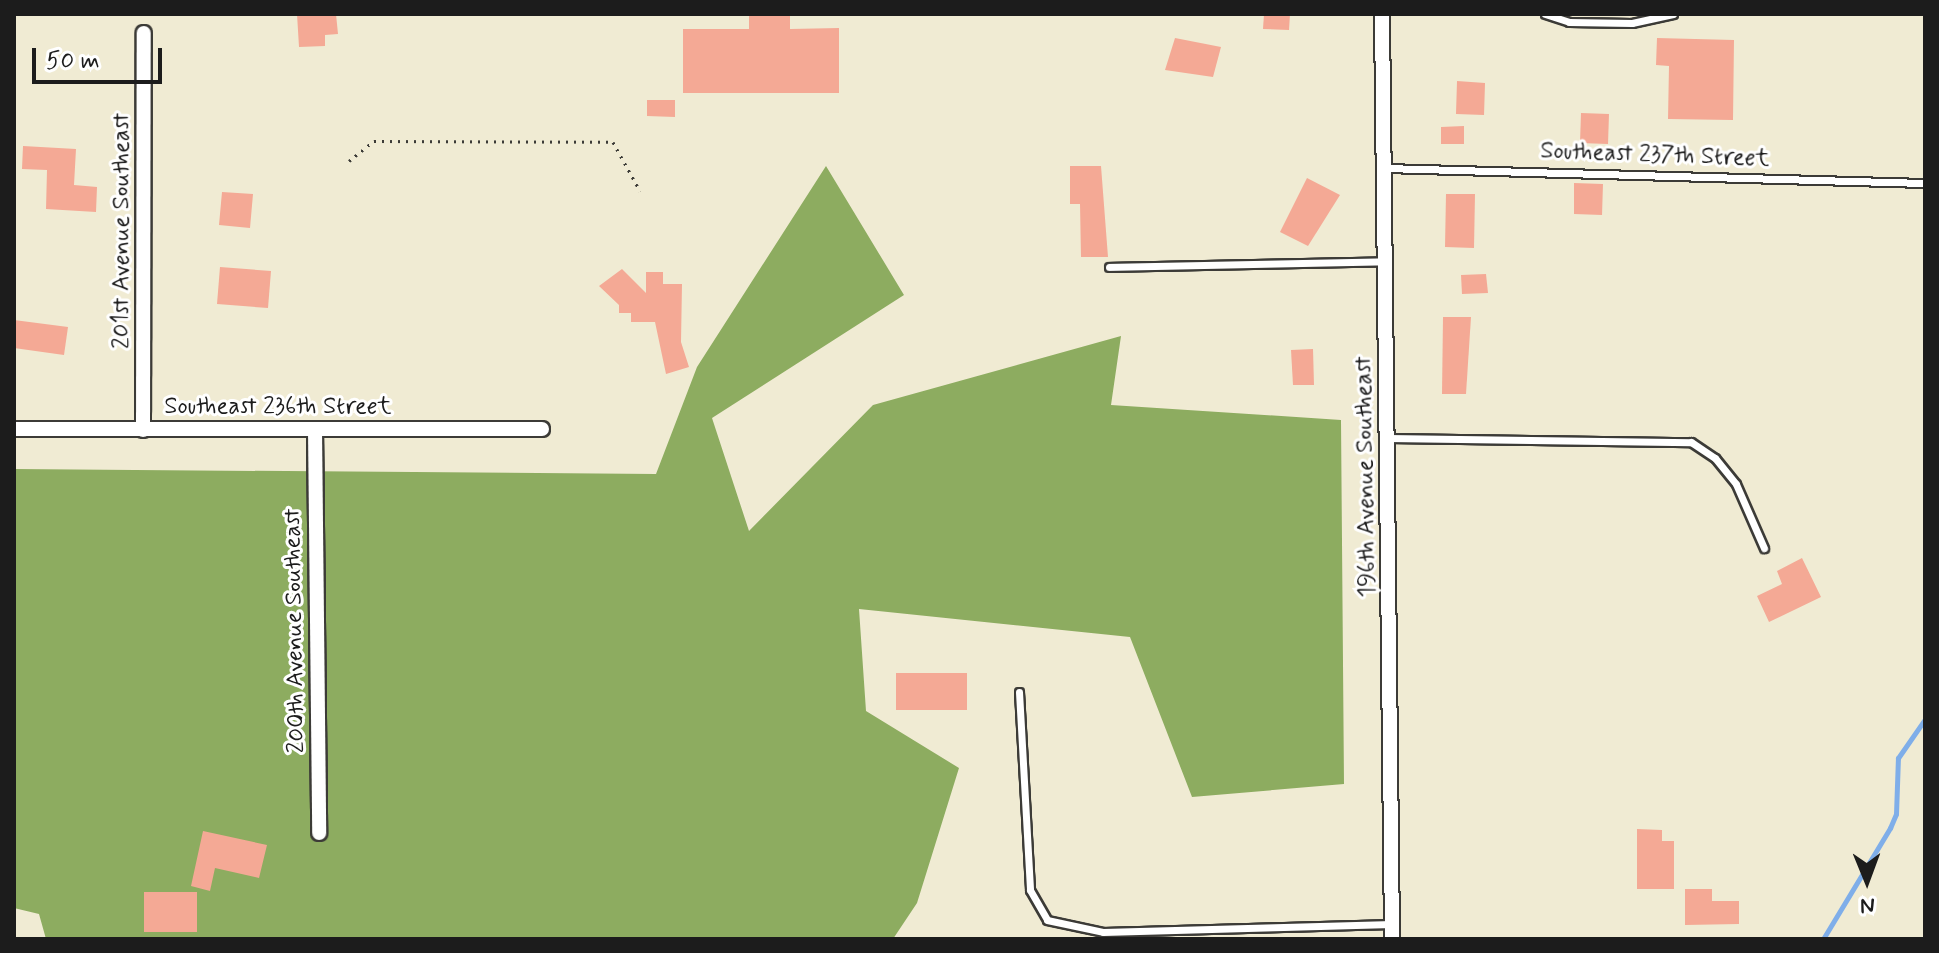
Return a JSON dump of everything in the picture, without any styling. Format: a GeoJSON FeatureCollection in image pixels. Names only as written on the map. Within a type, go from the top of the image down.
{"type":"FeatureCollection","features":[{"type":"Feature","properties":{"kind":"street","name":"196th Avenue Southeast"},"geometry":{"type":"LineString","coordinates":[[1382,14],[1392,932]]}},
{"type":"Feature","properties":{"kind":"street","name":"201st Avenue Southeast"},"geometry":{"type":"LineString","coordinates":[[143,430],[144,33]]}},
{"type":"Feature","properties":{"kind":"street","name":"Southeast 236th Street"},"geometry":{"type":"LineString","coordinates":[[14,429],[542,429]]}},
{"type":"Feature","properties":{"kind":"street","name":"200th Avenue Southeast"},"geometry":{"type":"LineString","coordinates":[[315,429],[319,833]]}},
{"type":"Feature","properties":{"kind":"lane"},"geometry":{"type":"LineString","coordinates":[[1545,14],[1569,22],[1632,23],[1673,14]]}},
{"type":"Feature","properties":{"kind":"lane","name":"Southeast 237th Street"},"geometry":{"type":"LineString","coordinates":[[1384,168],[1925,183]]}},
{"type":"Feature","properties":{"kind":"lane"},"geometry":{"type":"LineString","coordinates":[[1109,267],[1385,261]]}},
{"type":"Feature","properties":{"kind":"lane"},"geometry":{"type":"LineString","coordinates":[[1388,438],[1691,442],[1715,458],[1736,484],[1764,548]]}},
{"type":"Feature","properties":{"kind":"lane"},"geometry":{"type":"LineString","coordinates":[[1019,692],[1030,890],[1047,920],[1103,932],[1392,932]]}},
{"type":"Feature","properties":{"kind":"path"},"geometry":{"type":"LineString","coordinates":[[349,161],[374,141],[613,142],[640,191]]}},
{"type":"Feature","properties":{"kind":"green space"},"geometry":{"type":"Polygon","coordinates":[[[826,166],[904,295],[712,418],[749,531],[873,405],[1121,336],[1111,405],[1341,420],[1344,784],[1192,797],[1130,637],[859,609],[866,711],[959,768],[917,903],[893,939],[46,939],[39,914],[14,908],[14,469],[656,474],[697,367],[826,166]]]}},
{"type":"Feature","properties":{"kind":"building"},"geometry":{"type":"Polygon","coordinates":[[[297,14],[336,14],[338,34],[325,35],[325,46],[299,47],[297,14]]]}},
{"type":"Feature","properties":{"kind":"building"},"geometry":{"type":"Polygon","coordinates":[[[749,14],[790,14],[790,29],[839,28],[839,93],[683,93],[683,29],[749,29],[749,14]]]}},
{"type":"Feature","properties":{"kind":"building"},"geometry":{"type":"Polygon","coordinates":[[[1264,14],[1290,14],[1289,30],[1263,29],[1264,14]]]}},
{"type":"Feature","properties":{"kind":"building"},"geometry":{"type":"Polygon","coordinates":[[[1175,38],[1221,47],[1213,77],[1165,70],[1175,38]]]}},
{"type":"Feature","properties":{"kind":"building"},"geometry":{"type":"Polygon","coordinates":[[[1657,38],[1734,40],[1733,120],[1668,119],[1669,66],[1656,65],[1657,38]]]}},
{"type":"Feature","properties":{"kind":"building"},"geometry":{"type":"Polygon","coordinates":[[[1457,81],[1485,83],[1484,115],[1456,114],[1457,81]]]}},
{"type":"Feature","properties":{"kind":"building"},"geometry":{"type":"Polygon","coordinates":[[[647,100],[675,100],[675,117],[647,116],[647,100]]]}},
{"type":"Feature","properties":{"kind":"building"},"geometry":{"type":"Polygon","coordinates":[[[1581,113],[1609,114],[1608,144],[1580,143],[1581,113]]]}},
{"type":"Feature","properties":{"kind":"building"},"geometry":{"type":"Polygon","coordinates":[[[1464,126],[1464,144],[1441,144],[1441,127],[1464,126]]]}},
{"type":"Feature","properties":{"kind":"building"},"geometry":{"type":"Polygon","coordinates":[[[23,146],[76,149],[74,185],[97,187],[96,212],[46,209],[47,170],[22,169],[23,146]]]}},
{"type":"Feature","properties":{"kind":"building"},"geometry":{"type":"Polygon","coordinates":[[[1070,166],[1101,166],[1108,257],[1081,257],[1080,204],[1070,204],[1070,166]]]}},
{"type":"Feature","properties":{"kind":"building"},"geometry":{"type":"Polygon","coordinates":[[[1307,178],[1340,195],[1308,246],[1280,232],[1307,178]]]}},
{"type":"Feature","properties":{"kind":"building"},"geometry":{"type":"Polygon","coordinates":[[[1574,183],[1603,184],[1602,215],[1574,214],[1574,183]]]}},
{"type":"Feature","properties":{"kind":"building"},"geometry":{"type":"Polygon","coordinates":[[[222,192],[253,194],[250,228],[219,225],[222,192]]]}},
{"type":"Feature","properties":{"kind":"building"},"geometry":{"type":"Polygon","coordinates":[[[1446,194],[1475,194],[1474,248],[1445,247],[1446,194]]]}},
{"type":"Feature","properties":{"kind":"building"},"geometry":{"type":"Polygon","coordinates":[[[220,267],[271,271],[268,308],[217,304],[220,267]]]}},
{"type":"Feature","properties":{"kind":"building"},"geometry":{"type":"Polygon","coordinates":[[[622,269],[646,293],[646,272],[663,272],[663,284],[682,284],[681,342],[689,367],[666,374],[655,322],[631,322],[631,313],[619,313],[619,305],[599,286],[622,269]]]}},
{"type":"Feature","properties":{"kind":"building"},"geometry":{"type":"Polygon","coordinates":[[[1486,274],[1488,293],[1462,294],[1461,275],[1486,274]]]}},
{"type":"Feature","properties":{"kind":"building"},"geometry":{"type":"Polygon","coordinates":[[[1443,317],[1471,317],[1466,394],[1442,394],[1443,317]]]}},
{"type":"Feature","properties":{"kind":"building"},"geometry":{"type":"Polygon","coordinates":[[[14,320],[68,327],[64,355],[14,348],[14,320]]]}},
{"type":"Feature","properties":{"kind":"building"},"geometry":{"type":"Polygon","coordinates":[[[1313,349],[1314,385],[1293,385],[1291,350],[1313,349]]]}},
{"type":"Feature","properties":{"kind":"building"},"geometry":{"type":"Polygon","coordinates":[[[1802,558],[1821,597],[1769,622],[1757,596],[1782,584],[1777,571],[1802,558]]]}},
{"type":"Feature","properties":{"kind":"building"},"geometry":{"type":"Polygon","coordinates":[[[896,673],[967,673],[967,710],[896,710],[896,673]]]}},
{"type":"Feature","properties":{"kind":"building"},"geometry":{"type":"Polygon","coordinates":[[[1637,829],[1662,830],[1662,841],[1674,841],[1674,889],[1637,889],[1637,829]]]}},
{"type":"Feature","properties":{"kind":"building"},"geometry":{"type":"Polygon","coordinates":[[[203,831],[267,845],[259,878],[215,868],[210,891],[191,886],[203,831]]]}},
{"type":"Feature","properties":{"kind":"building"},"geometry":{"type":"Polygon","coordinates":[[[1685,889],[1712,889],[1712,901],[1739,901],[1739,924],[1685,925],[1685,889]]]}},
{"type":"Feature","properties":{"kind":"building"},"geometry":{"type":"Polygon","coordinates":[[[144,892],[197,892],[197,932],[144,932],[144,892]]]}},
{"type":"Feature","properties":{"kind":"waterway"},"geometry":{"type":"LineString","coordinates":[[1823,939],[1890,828],[1896,814],[1898,758],[1925,719]]}}]}
